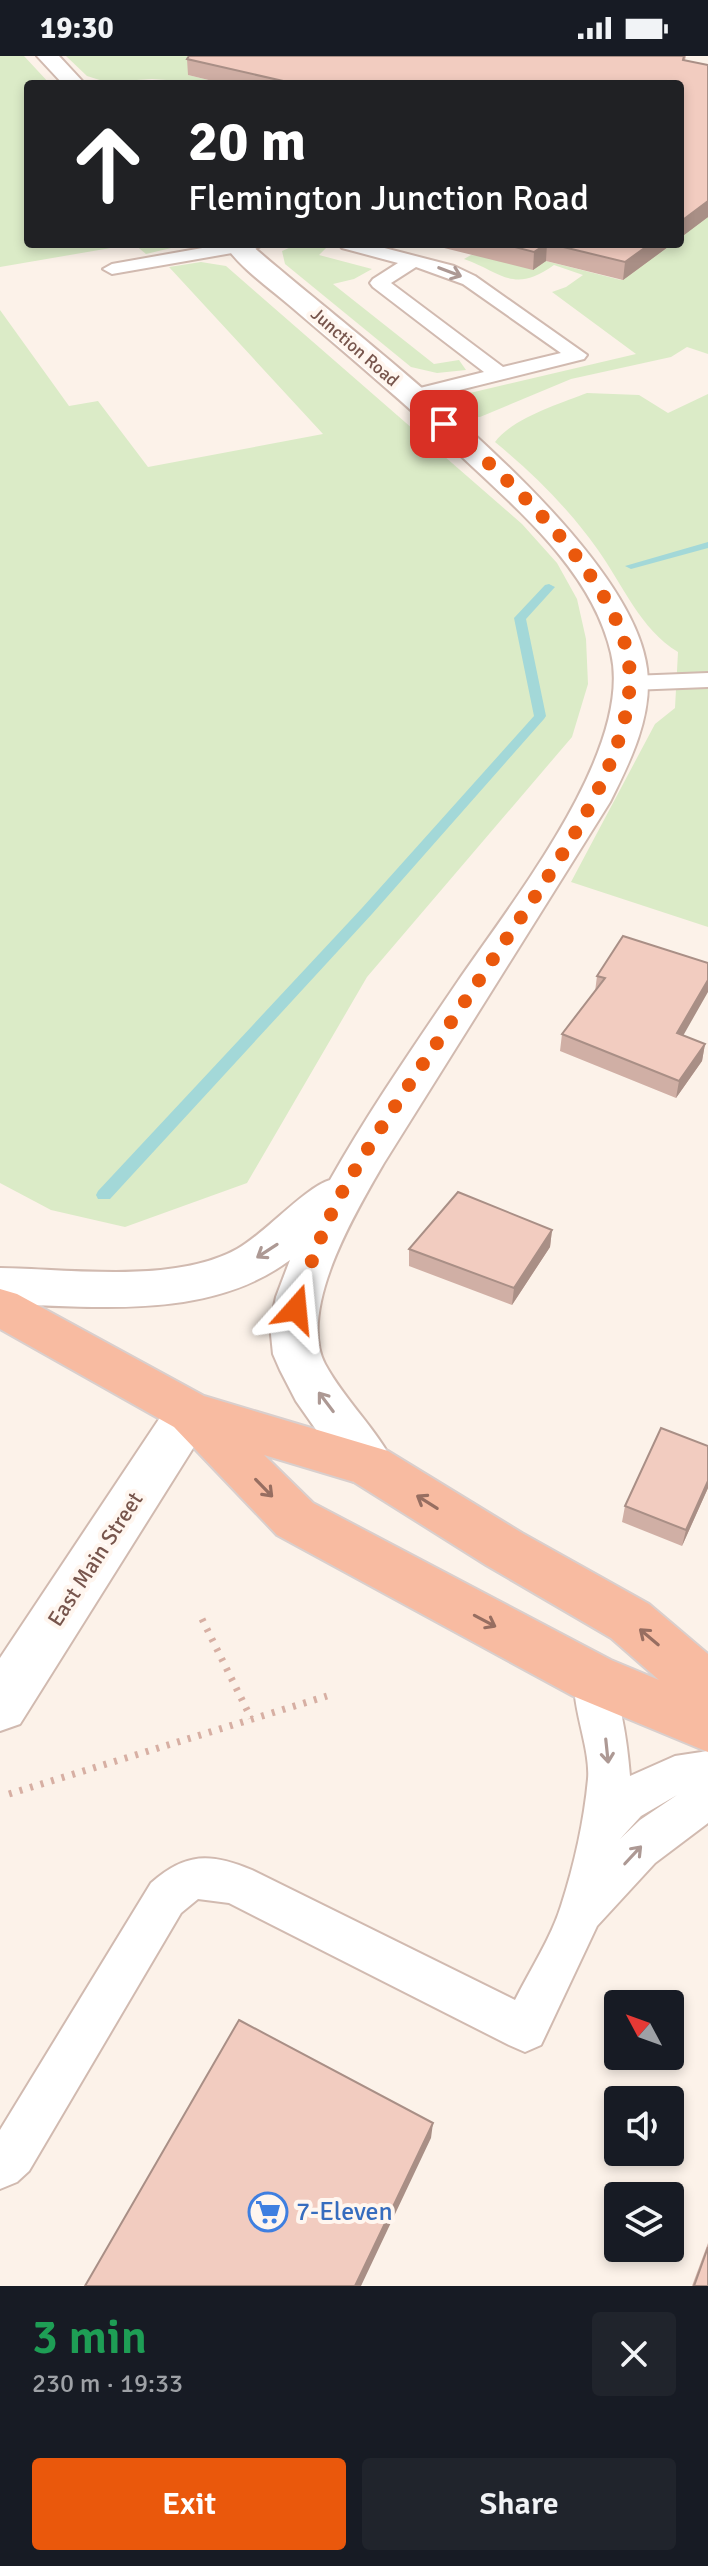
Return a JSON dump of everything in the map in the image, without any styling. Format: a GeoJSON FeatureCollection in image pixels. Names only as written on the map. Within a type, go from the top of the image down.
{"type":"FeatureCollection","features":[{"type":"Feature","properties":{"kind":"highway"},"geometry":{"type":"LineString","coordinates":[[0,1307],[190,1412],[370,1466],[630,1621],[708,1688]]}},
{"type":"Feature","properties":{"kind":"highway"},"geometry":{"type":"LineString","coordinates":[[190,1412],[295,1519],[592,1678],[708,1726]]}},
{"type":"Feature","properties":{"kind":"street"},"geometry":{"type":"LineString","coordinates":[[47,56],[71,80]]}},
{"type":"Feature","properties":{"kind":"street","name":"Junction Road"},"geometry":{"type":"LineString","coordinates":[[246,248],[539,512],[572,550],[615,618],[627,651],[631,683],[625,719],[614,754],[570,840],[348,1183]]}},
{"type":"Feature","properties":{"kind":"street"},"geometry":{"type":"LineString","coordinates":[[0,1286],[163,1286],[204,1280],[242,1267],[290,1237],[348,1183]]}},
{"type":"Feature","properties":{"kind":"street"},"geometry":{"type":"LineString","coordinates":[[348,1183],[306,1275],[296,1309],[294,1338],[299,1365],[370,1466]]}},
{"type":"Feature","properties":{"kind":"street","name":"East Main Street"},"geometry":{"type":"LineString","coordinates":[[0,1706],[190,1412]]}},
{"type":"Feature","properties":{"kind":"lane"},"geometry":{"type":"LineString","coordinates":[[112,269],[227,248]]}},
{"type":"Feature","properties":{"kind":"lane"},"geometry":{"type":"LineString","coordinates":[[363,248],[469,280],[577,355],[411,396]]}},
{"type":"Feature","properties":{"kind":"lane"},"geometry":{"type":"LineString","coordinates":[[413,261],[379,283],[500,375]]}},
{"type":"Feature","properties":{"kind":"lane"},"geometry":{"type":"LineString","coordinates":[[631,683],[708,680]]}},
{"type":"Feature","properties":{"kind":"lane"},"geometry":{"type":"LineString","coordinates":[[0,2165],[12,2154],[166,1898],[180,1884],[200,1876],[237,1885],[525,2029],[581,1913],[602,1824],[609,1777],[607,1746],[592,1678]]}},
{"type":"Feature","properties":{"kind":"lane"},"geometry":{"type":"LineString","coordinates":[[602,1824],[653,1782],[684,1772],[708,1770]]}},
{"type":"Feature","properties":{"kind":"lane"},"geometry":{"type":"LineString","coordinates":[[581,1913],[651,1836],[685,1811],[708,1801]]}},
{"type":"Feature","properties":{"kind":"path"},"geometry":{"type":"LineString","coordinates":[[202,1619],[251,1718]]}},
{"type":"Feature","properties":{"kind":"path"},"geometry":{"type":"LineString","coordinates":[[9,1794],[327,1696]]}},
{"type":"Feature","properties":{"kind":"green space"},"geometry":{"type":"Polygon","coordinates":[[[0,56],[24,56],[46,80],[24,80],[24,248],[111,248],[0,267],[0,56]]]}},
{"type":"Feature","properties":{"kind":"green space"},"geometry":{"type":"Polygon","coordinates":[[[66,56],[220,56],[188,75],[209,80],[100,80],[87,76],[66,56]]]}},
{"type":"Feature","properties":{"kind":"green space"},"geometry":{"type":"Polygon","coordinates":[[[684,211],[708,216],[708,354],[687,347],[671,357],[571,379],[480,417],[461,417],[444,410],[443,403],[457,396],[636,354],[552,292],[583,275],[554,265],[540,274],[518,280],[464,259],[471,255],[546,261],[621,280],[649,248],[684,248],[684,211]]]}},
{"type":"Feature","properties":{"kind":"green space"},"geometry":{"type":"Polygon","coordinates":[[[139,248],[171,248],[146,254],[139,248]]]}},
{"type":"Feature","properties":{"kind":"green space"},"geometry":{"type":"Polygon","coordinates":[[[289,248],[326,248],[319,255],[372,269],[354,279],[333,284],[434,364],[459,360],[466,370],[437,373],[411,367],[285,264],[282,251],[289,248]]]}},
{"type":"Feature","properties":{"kind":"green space"},"geometry":{"type":"Polygon","coordinates":[[[201,262],[226,266],[522,524],[557,563],[577,599],[586,639],[588,684],[572,737],[367,977],[247,1183],[125,1227],[51,1210],[0,1183],[0,310],[69,406],[98,401],[148,467],[323,434],[169,267],[201,262]]]}},
{"type":"Feature","properties":{"kind":"green space"},"geometry":{"type":"Polygon","coordinates":[[[587,393],[639,395],[668,413],[708,394],[708,927],[571,882],[655,724],[675,708],[678,652],[643,619],[598,550],[563,506],[495,442],[524,419],[587,393]]]}},
{"type":"Feature","properties":{"kind":"building"},"geometry":{"type":"Polygon","coordinates":[[[189,56],[684,56],[683,60],[708,65],[708,201],[684,219],[684,80],[279,80],[187,59],[189,56]]]}},
{"type":"Feature","properties":{"kind":"building"},"geometry":{"type":"Polygon","coordinates":[[[518,248],[540,248],[534,252],[518,248]]]}},
{"type":"Feature","properties":{"kind":"building"},"geometry":{"type":"Polygon","coordinates":[[[567,248],[644,248],[625,262],[567,248]]]}},
{"type":"Feature","properties":{"kind":"building"},"geometry":{"type":"Polygon","coordinates":[[[623,936],[708,963],[708,980],[677,1033],[705,1044],[679,1081],[562,1034],[605,978],[597,976],[623,936]]]}},
{"type":"Feature","properties":{"kind":"building"},"geometry":{"type":"Polygon","coordinates":[[[458,1192],[552,1230],[514,1288],[409,1249],[458,1192]]]}},
{"type":"Feature","properties":{"kind":"building"},"geometry":{"type":"Polygon","coordinates":[[[661,1428],[708,1446],[708,1481],[686,1530],[625,1506],[661,1428]]]}},
{"type":"Feature","properties":{"kind":"building","name":"7-Eleven"},"geometry":{"type":"Polygon","coordinates":[[[239,2020],[433,2123],[355,2286],[85,2286],[239,2020]]]}},
{"type":"Feature","properties":{"kind":"building"},"geometry":{"type":"Polygon","coordinates":[[[708,2247],[708,2286],[694,2286],[708,2247]]]}},
{"type":"Feature","properties":{"kind":"waterway"},"geometry":{"type":"LineString","coordinates":[[631,566],[708,545]]}},
{"type":"Feature","properties":{"kind":"waterway"},"geometry":{"type":"LineString","coordinates":[[104,1195],[367,911],[540,716],[520,618],[549,587]]}},
{"type":"Feature","properties":{"kind":"place","name":"7-Eleven"},"geometry":{"type":"Point","coordinates":[268,2212]}},
{"type":"Feature","properties":{"kind":"route"},"geometry":{"type":"LineString","coordinates":[[296,1309],[306,1275],[348,1183],[570,840],[614,754],[625,719],[631,683],[627,651],[615,618],[599,588],[539,512],[444,424]]}}]}
